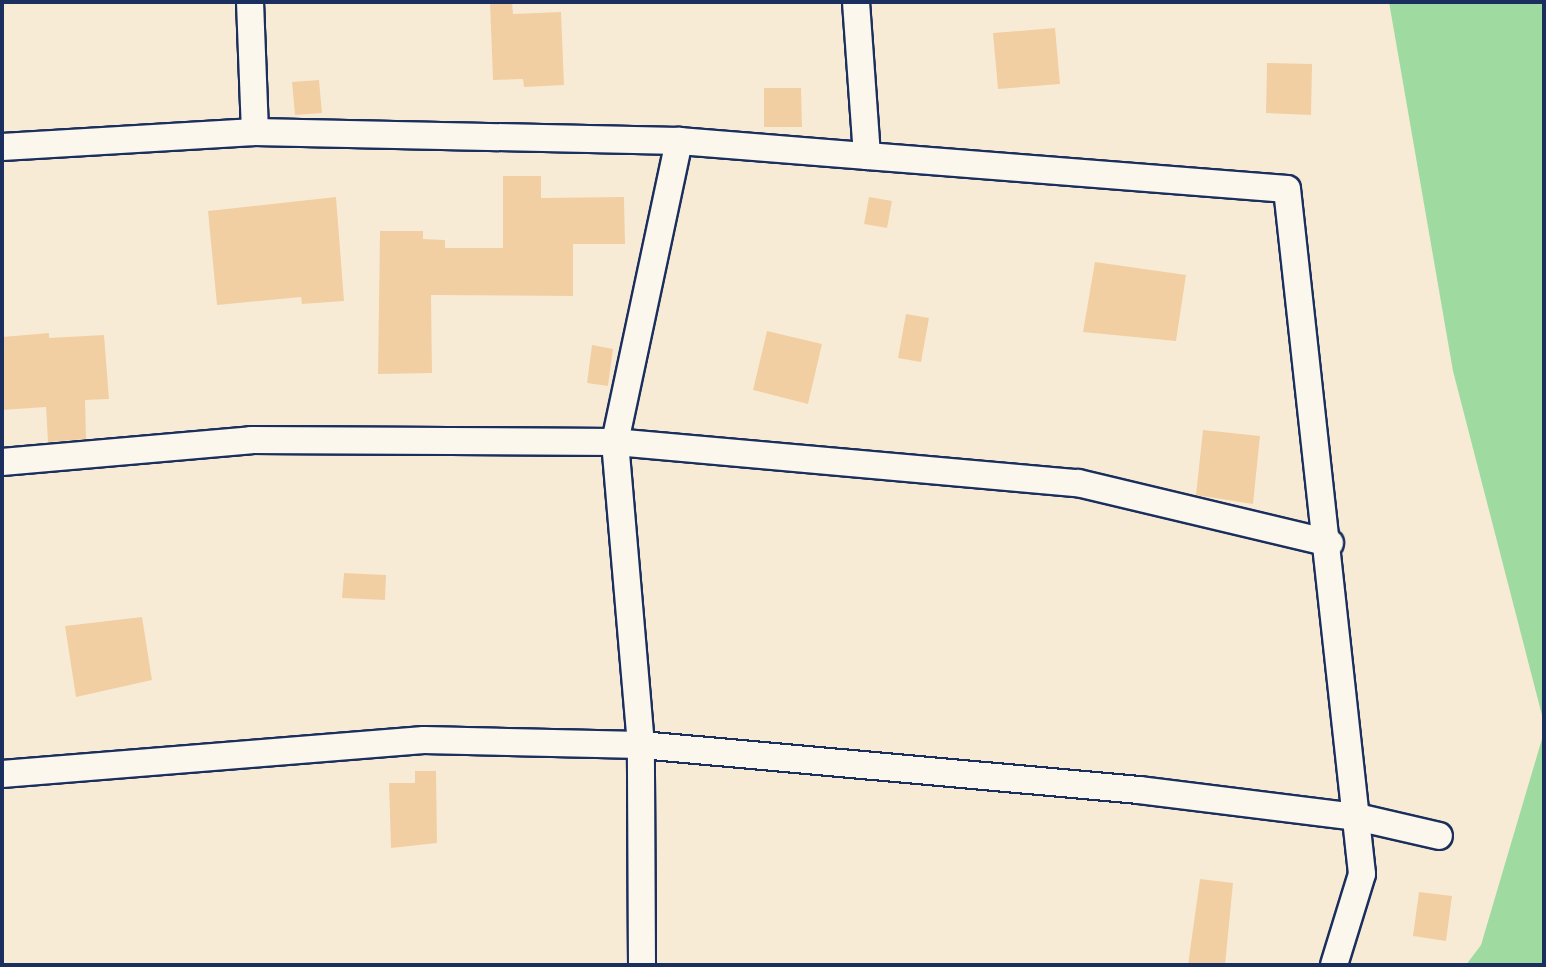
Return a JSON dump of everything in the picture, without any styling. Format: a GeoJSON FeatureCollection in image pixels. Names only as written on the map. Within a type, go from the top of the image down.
{"type":"FeatureCollection","features":[{"type":"Feature","properties":{"kind":"street"},"geometry":{"type":"LineString","coordinates":[[250,2],[255,132]]}},
{"type":"Feature","properties":{"kind":"street"},"geometry":{"type":"LineString","coordinates":[[856,2],[867,156]]}},
{"type":"Feature","properties":{"kind":"street"},"geometry":{"type":"LineString","coordinates":[[2,147],[255,132],[679,141],[1287,189],[1330,543],[1362,874],[1334,965]]}},
{"type":"Feature","properties":{"kind":"street"},"geometry":{"type":"LineString","coordinates":[[642,965],[641,745],[615,442],[679,141]]}},
{"type":"Feature","properties":{"kind":"street"},"geometry":{"type":"LineString","coordinates":[[2,462],[251,440],[615,442],[1078,483],[1330,543]]}},
{"type":"Feature","properties":{"kind":"street"},"geometry":{"type":"LineString","coordinates":[[2,774],[424,740],[641,745],[1139,790],[1357,817],[1439,836]]}},
{"type":"Feature","properties":{"kind":"green space"},"geometry":{"type":"Polygon","coordinates":[[[1389,2],[1544,2],[1544,723],[1453,371],[1389,2]]]}},
{"type":"Feature","properties":{"kind":"green space"},"geometry":{"type":"Polygon","coordinates":[[[1544,732],[1544,965],[1466,965],[1481,945],[1544,732]]]}},
{"type":"Feature","properties":{"kind":"building"},"geometry":{"type":"Polygon","coordinates":[[[490,2],[512,2],[513,14],[561,12],[564,85],[524,87],[523,79],[493,80],[490,2]]]}},
{"type":"Feature","properties":{"kind":"building"},"geometry":{"type":"Polygon","coordinates":[[[1055,28],[1060,84],[998,89],[993,33],[1055,28]]]}},
{"type":"Feature","properties":{"kind":"building"},"geometry":{"type":"Polygon","coordinates":[[[1267,63],[1312,64],[1311,115],[1266,113],[1267,63]]]}},
{"type":"Feature","properties":{"kind":"building"},"geometry":{"type":"Polygon","coordinates":[[[319,80],[322,113],[295,115],[292,82],[319,80]]]}},
{"type":"Feature","properties":{"kind":"building"},"geometry":{"type":"Polygon","coordinates":[[[764,88],[801,88],[802,127],[764,127],[764,88]]]}},
{"type":"Feature","properties":{"kind":"building"},"geometry":{"type":"Polygon","coordinates":[[[503,176],[541,176],[541,198],[624,197],[625,244],[573,244],[573,296],[431,295],[432,373],[378,374],[380,231],[423,231],[423,239],[445,240],[445,248],[503,248],[503,176]]]}},
{"type":"Feature","properties":{"kind":"building"},"geometry":{"type":"Polygon","coordinates":[[[336,197],[344,301],[302,304],[301,297],[217,305],[208,211],[336,197]]]}},
{"type":"Feature","properties":{"kind":"building"},"geometry":{"type":"Polygon","coordinates":[[[869,197],[892,201],[887,228],[864,224],[869,197]]]}},
{"type":"Feature","properties":{"kind":"building"},"geometry":{"type":"Polygon","coordinates":[[[1095,262],[1186,275],[1176,341],[1083,332],[1095,262]]]}},
{"type":"Feature","properties":{"kind":"building"},"geometry":{"type":"Polygon","coordinates":[[[906,314],[929,318],[921,362],[898,358],[906,314]]]}},
{"type":"Feature","properties":{"kind":"building"},"geometry":{"type":"Polygon","coordinates":[[[767,331],[822,344],[808,404],[753,390],[767,331]]]}},
{"type":"Feature","properties":{"kind":"building"},"geometry":{"type":"Polygon","coordinates":[[[49,333],[49,338],[104,335],[109,399],[85,400],[86,439],[48,442],[46,407],[2,410],[2,337],[49,333]]]}},
{"type":"Feature","properties":{"kind":"building"},"geometry":{"type":"Polygon","coordinates":[[[592,345],[613,349],[608,386],[587,383],[592,345]]]}},
{"type":"Feature","properties":{"kind":"building"},"geometry":{"type":"Polygon","coordinates":[[[1203,430],[1260,436],[1253,504],[1196,495],[1203,430]]]}},
{"type":"Feature","properties":{"kind":"building"},"geometry":{"type":"Polygon","coordinates":[[[344,573],[386,575],[385,600],[342,598],[344,573]]]}},
{"type":"Feature","properties":{"kind":"building"},"geometry":{"type":"Polygon","coordinates":[[[142,617],[152,680],[76,697],[65,626],[142,617]]]}},
{"type":"Feature","properties":{"kind":"building"},"geometry":{"type":"Polygon","coordinates":[[[415,771],[436,771],[437,843],[391,848],[389,783],[415,783],[415,771]]]}},
{"type":"Feature","properties":{"kind":"building"},"geometry":{"type":"Polygon","coordinates":[[[1200,879],[1233,883],[1225,965],[1188,965],[1200,879]]]}},
{"type":"Feature","properties":{"kind":"building"},"geometry":{"type":"Polygon","coordinates":[[[1419,892],[1452,896],[1446,941],[1413,936],[1419,892]]]}}]}
